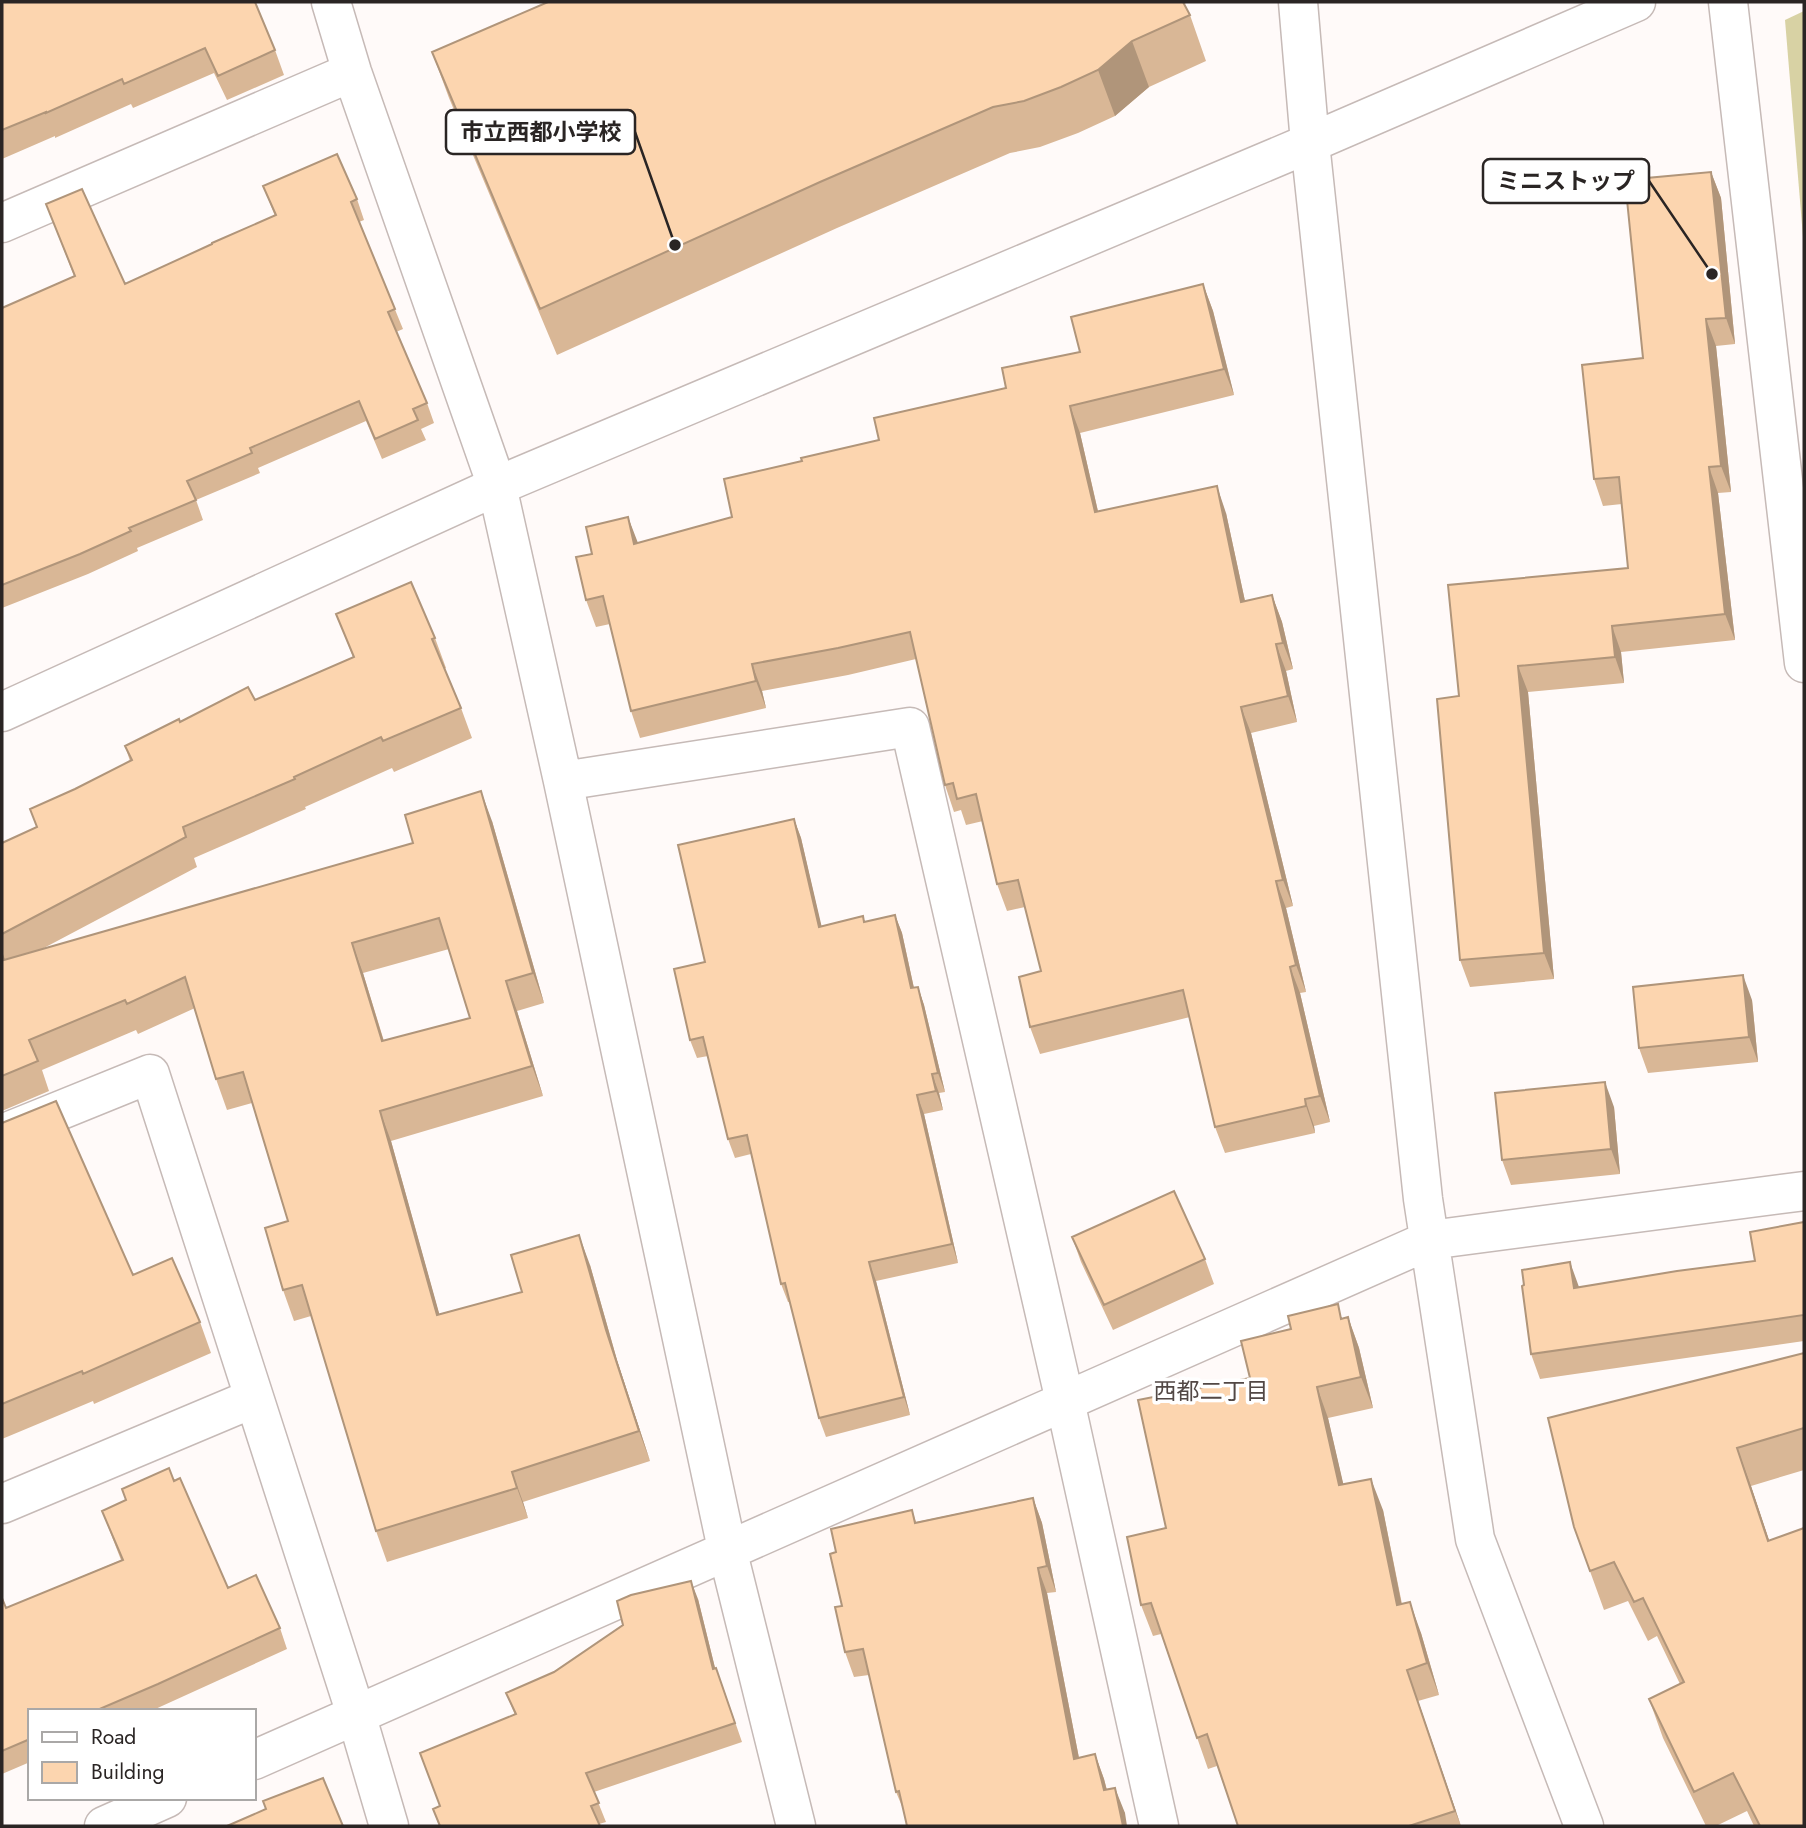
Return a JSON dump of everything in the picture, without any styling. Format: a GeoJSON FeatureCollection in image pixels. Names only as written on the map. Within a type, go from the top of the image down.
{"type":"FeatureCollection","features":[{"type":"Feature","properties":{"kind":"street"},"geometry":{"type":"LineString","coordinates":[[331,2],[352,72],[497,486],[727,1549],[796,1826]]}},
{"type":"Feature","properties":{"kind":"street"},"geometry":{"type":"LineString","coordinates":[[1298,2],[1310,143],[1423,1199],[1475,1539],[1584,1826]]}},
{"type":"Feature","properties":{"kind":"street"},"geometry":{"type":"LineString","coordinates":[[2,712],[497,486],[1310,143],[1636,2]]}},
{"type":"Feature","properties":{"kind":"street"},"geometry":{"type":"LineString","coordinates":[[1728,2],[1804,663]]}},
{"type":"Feature","properties":{"kind":"street"},"geometry":{"type":"LineString","coordinates":[[2,223],[352,72]]}},
{"type":"Feature","properties":{"kind":"street"},"geometry":{"type":"LineString","coordinates":[[562,781],[910,727],[1065,1401],[1159,1826]]}},
{"type":"Feature","properties":{"kind":"street"},"geometry":{"type":"LineString","coordinates":[[2,1134],[150,1074],[356,1714],[389,1826]]}},
{"type":"Feature","properties":{"kind":"street"},"geometry":{"type":"LineString","coordinates":[[256,1759],[1430,1240],[1804,1191]]}},
{"type":"Feature","properties":{"kind":"street"},"geometry":{"type":"LineString","coordinates":[[2,1504],[254,1398]]}},
{"type":"Feature","properties":{"kind":"street"},"geometry":{"type":"LineString","coordinates":[[104,1826],[162,1800]]}},
{"type":"Feature","properties":{"kind":"shaded area"},"geometry":{"type":"Polygon","coordinates":[[[1804,11],[1804,249],[1785,20],[1804,11]]]}},
{"type":"Feature","properties":{"kind":"building"},"geometry":{"type":"Polygon","coordinates":[[[2,2],[255,2],[275,50],[218,76],[205,48],[124,84],[122,79],[2,130],[2,2]]]}},
{"type":"Feature","properties":{"kind":"building"},"geometry":{"type":"Polygon","coordinates":[[[548,2],[1183,2],[1190,15],[1132,41],[1098,70],[1061,87],[1024,101],[993,107],[540,309],[432,52],[548,2]]]}},
{"type":"Feature","properties":{"kind":"building"},"geometry":{"type":"Polygon","coordinates":[[[337,154],[357,199],[351,202],[395,309],[388,312],[427,403],[413,409],[418,420],[375,439],[359,401],[250,448],[252,453],[187,481],[196,500],[129,528],[131,531],[80,554],[2,585],[2,308],[75,276],[46,204],[82,189],[125,284],[276,215],[263,186],[337,154]]]}},
{"type":"Feature","properties":{"kind":"building"},"geometry":{"type":"Polygon","coordinates":[[[1711,172],[1726,318],[1706,319],[1721,466],[1709,467],[1725,614],[1612,626],[1615,657],[1518,666],[1544,953],[1460,960],[1437,699],[1459,696],[1448,585],[1628,568],[1619,477],[1594,479],[1582,365],[1643,358],[1625,180],[1711,172]]]}},
{"type":"Feature","properties":{"kind":"building"},"geometry":{"type":"Polygon","coordinates":[[[1203,284],[1224,369],[1070,406],[1095,512],[1217,486],[1241,602],[1272,595],[1283,643],[1276,644],[1288,696],[1241,707],[1283,880],[1276,881],[1296,965],[1290,967],[1320,1096],[1305,1099],[1306,1106],[1215,1127],[1183,990],[1030,1027],[1019,977],[1041,971],[1018,880],[997,884],[976,794],[957,799],[953,783],[945,785],[910,632],[752,664],[756,681],[631,711],[603,596],[586,600],[576,557],[592,554],[586,527],[628,517],[634,544],[732,517],[724,479],[879,440],[874,418],[1006,388],[1002,368],[1080,352],[1071,317],[1203,284]]]}},
{"type":"Feature","properties":{"kind":"building"},"geometry":{"type":"Polygon","coordinates":[[[411,582],[461,708],[383,741],[381,737],[294,777],[295,779],[183,827],[186,837],[2,934],[2,843],[37,827],[30,809],[132,760],[125,746],[179,719],[180,722],[248,687],[255,700],[354,657],[336,614],[411,582]]]}},
{"type":"Feature","properties":{"kind":"building"},"geometry":{"type":"Polygon","coordinates":[[[481,791],[533,973],[506,981],[532,1066],[380,1111],[437,1315],[522,1292],[511,1255],[579,1235],[639,1431],[512,1472],[517,1488],[376,1531],[302,1285],[283,1290],[265,1228],[288,1221],[243,1072],[216,1079],[185,977],[127,1004],[125,1000],[29,1040],[38,1061],[2,1076],[2,954],[4,960],[413,843],[405,815],[481,791]],[[439,918],[352,943],[382,1041],[470,1018],[439,918]]]}},
{"type":"Feature","properties":{"kind":"building"},"geometry":{"type":"Polygon","coordinates":[[[794,819],[819,927],[863,916],[864,922],[895,915],[911,988],[918,987],[938,1073],[932,1074],[936,1091],[917,1095],[952,1244],[869,1262],[904,1397],[819,1418],[785,1283],[781,1284],[747,1135],[728,1139],[703,1037],[690,1040],[674,969],[705,962],[678,845],[794,819]]]}},
{"type":"Feature","properties":{"kind":"building"},"geometry":{"type":"Polygon","coordinates":[[[1743,975],[1749,1037],[1639,1048],[1633,987],[1743,975]]]}},
{"type":"Feature","properties":{"kind":"building"},"geometry":{"type":"Polygon","coordinates":[[[1605,1082],[1611,1149],[1502,1160],[1495,1093],[1605,1082]]]}},
{"type":"Feature","properties":{"kind":"building"},"geometry":{"type":"Polygon","coordinates":[[[56,1101],[133,1275],[172,1258],[200,1322],[83,1374],[82,1371],[2,1404],[2,1123],[56,1101]]]}},
{"type":"Feature","properties":{"kind":"building"},"geometry":{"type":"Polygon","coordinates":[[[1174,1191],[1205,1259],[1104,1305],[1072,1237],[1174,1191]]]}},
{"type":"Feature","properties":{"kind":"building"},"geometry":{"type":"Polygon","coordinates":[[[1804,1222],[1804,1315],[1531,1354],[1522,1270],[1570,1262],[1574,1288],[1755,1261],[1750,1232],[1804,1222]]]}},
{"type":"Feature","properties":{"kind":"building"},"geometry":{"type":"Polygon","coordinates":[[[1338,1304],[1341,1319],[1348,1317],[1361,1377],[1317,1387],[1339,1485],[1371,1479],[1397,1605],[1410,1602],[1427,1663],[1407,1670],[1455,1811],[1409,1826],[1238,1826],[1207,1734],[1197,1738],[1151,1603],[1141,1605],[1127,1537],[1166,1528],[1138,1400],[1250,1378],[1241,1341],[1291,1329],[1288,1316],[1338,1304]]]}},
{"type":"Feature","properties":{"kind":"building"},"geometry":{"type":"Polygon","coordinates":[[[1804,1353],[1804,1428],[1737,1448],[1768,1541],[1804,1528],[1804,1826],[1760,1826],[1733,1773],[1694,1792],[1649,1699],[1684,1682],[1643,1598],[1634,1602],[1614,1562],[1590,1571],[1574,1527],[1548,1418],[1804,1353]]]}},
{"type":"Feature","properties":{"kind":"building"},"geometry":{"type":"Polygon","coordinates":[[[169,1468],[174,1481],[180,1478],[228,1588],[256,1575],[280,1628],[100,1709],[28,1709],[28,1740],[2,1751],[2,1598],[6,1608],[123,1560],[102,1511],[126,1500],[122,1489],[169,1468]]]}},
{"type":"Feature","properties":{"kind":"building"},"geometry":{"type":"Polygon","coordinates":[[[1033,1498],[1047,1566],[1038,1568],[1074,1759],[1095,1754],[1104,1790],[1115,1788],[1123,1826],[907,1826],[899,1791],[896,1792],[863,1649],[845,1652],[835,1607],[842,1606],[830,1554],[836,1552],[831,1529],[912,1510],[915,1523],[1033,1498]]]}},
{"type":"Feature","properties":{"kind":"building"},"geometry":{"type":"Polygon","coordinates":[[[691,1581],[713,1669],[716,1668],[735,1723],[586,1773],[599,1803],[591,1806],[600,1826],[440,1826],[433,1809],[440,1806],[420,1753],[516,1714],[506,1693],[554,1672],[623,1625],[617,1601],[631,1595],[691,1581]]]}},
{"type":"Feature","properties":{"kind":"building"},"geometry":{"type":"Polygon","coordinates":[[[323,1778],[343,1826],[227,1826],[266,1809],[263,1801],[323,1778]]]}},
{"type":"Feature","properties":{"kind":"place","name":"市立西都小学校"},"geometry":{"type":"Point","coordinates":[675,245]}},
{"type":"Feature","properties":{"kind":"place","name":"ミニストップ"},"geometry":{"type":"Point","coordinates":[1712,274]}},
{"type":"Feature","properties":{"kind":"district","name":"西都二丁目"},"geometry":{"type":"Point","coordinates":[1211,1391]}}]}
